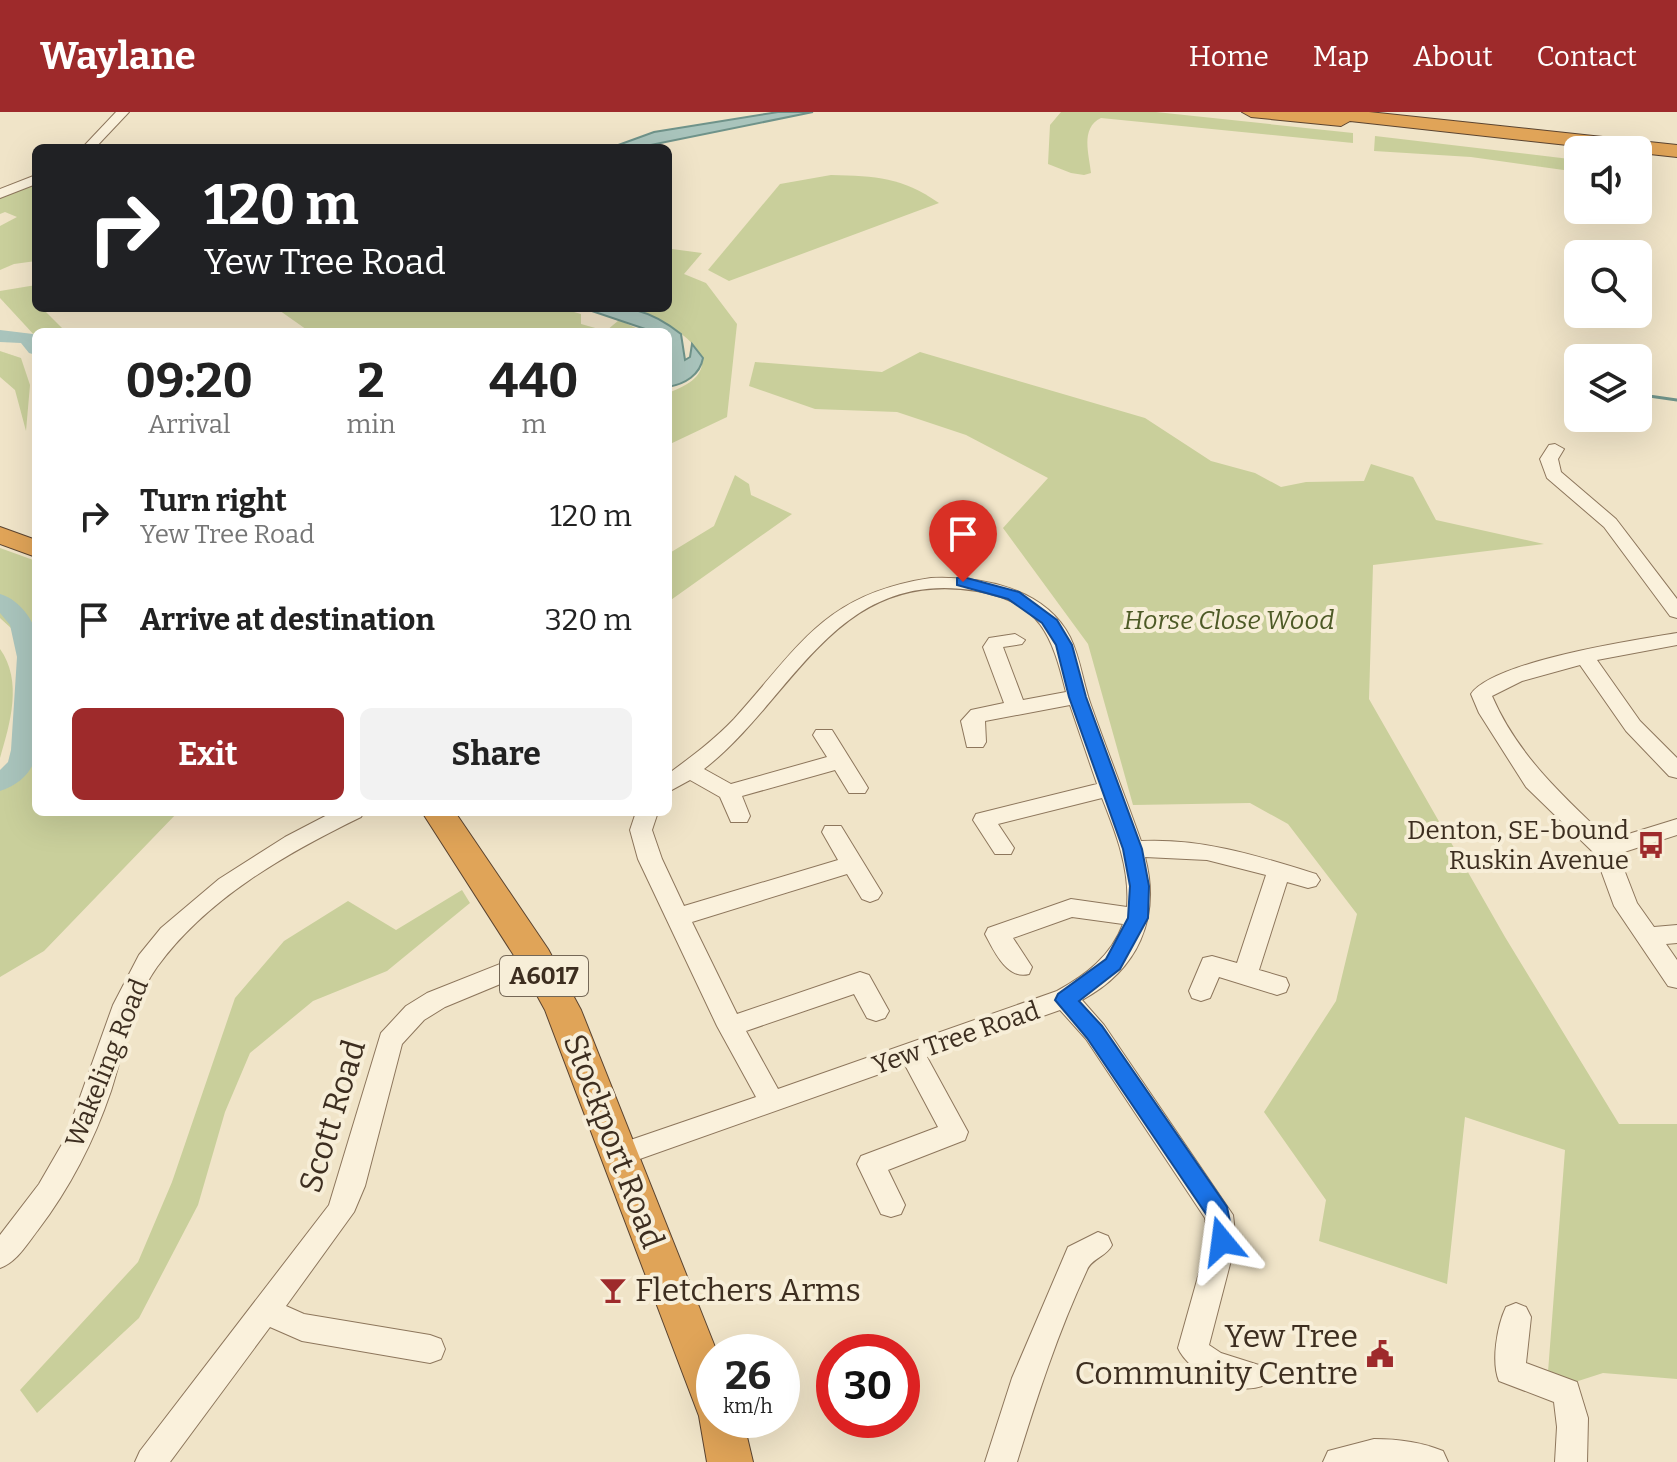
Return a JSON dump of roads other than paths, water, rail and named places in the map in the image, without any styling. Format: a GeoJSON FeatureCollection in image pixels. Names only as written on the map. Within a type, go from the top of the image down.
{"type":"FeatureCollection","features":[{"type":"Feature","properties":{"kind":"highway"},"geometry":{"type":"LineString","coordinates":[[1251,112],[1564,146]]}},
{"type":"Feature","properties":{"kind":"highway"},"geometry":{"type":"LineString","coordinates":[[1319,112],[1677,151]]}},
{"type":"Feature","properties":{"kind":"highway"},"geometry":{"type":"LineString","coordinates":[[1652,156],[1677,159]]}},
{"type":"Feature","properties":{"kind":"highway"},"geometry":{"type":"LineString","coordinates":[[0,535],[32,547]]}},
{"type":"Feature","properties":{"kind":"highway","name":"Stockport Road"},"geometry":{"type":"LineString","coordinates":[[441,816],[535,959],[563,1010],[696,1354]]}},
{"type":"Feature","properties":{"kind":"highway"},"geometry":{"type":"LineString","coordinates":[[724,1438],[730,1462]]}},
{"type":"Feature","properties":{"kind":"street"},"geometry":{"type":"LineString","coordinates":[[92,144],[123,112]]}},
{"type":"Feature","properties":{"kind":"street"},"geometry":{"type":"LineString","coordinates":[[0,194],[32,181]]}},
{"type":"Feature","properties":{"kind":"street"},"geometry":{"type":"LineString","coordinates":[[1555,449],[1549,459],[1553,474],[1610,523],[1677,612]]}},
{"type":"Feature","properties":{"kind":"street","name":"Yew Tree Road"},"geometry":{"type":"LineString","coordinates":[[620,1155],[1066,1000],[1113,964],[1138,918],[1139,886],[1133,849],[1077,697],[1064,645],[1049,620],[1014,596],[963,582],[913,586],[861,605],[826,623],[799,650],[738,728],[672,782]]}},
{"type":"Feature","properties":{"kind":"street"},"geometry":{"type":"LineString","coordinates":[[1677,639],[1584,656],[1485,688],[1481,694],[1489,713],[1534,782],[1605,850],[1616,872],[1621,897],[1677,979]]}},
{"type":"Feature","properties":{"kind":"street"},"geometry":{"type":"LineString","coordinates":[[1015,640],[996,642],[993,647],[1016,706]]}},
{"type":"Feature","properties":{"kind":"street"},"geometry":{"type":"LineString","coordinates":[[1584,656],[1633,726],[1677,771]]}},
{"type":"Feature","properties":{"kind":"street"},"geometry":{"type":"LineString","coordinates":[[975,742],[972,721],[978,715],[1077,697]]}},
{"type":"Feature","properties":{"kind":"street"},"geometry":{"type":"LineString","coordinates":[[824,735],[857,788]]}},
{"type":"Feature","properties":{"kind":"street"},"geometry":{"type":"LineString","coordinates":[[729,792],[840,761]]}},
{"type":"Feature","properties":{"kind":"street"},"geometry":{"type":"LineString","coordinates":[[689,770],[729,792],[739,816]]}},
{"type":"Feature","properties":{"kind":"street"},"geometry":{"type":"LineString","coordinates":[[1003,848],[984,820],[1066,797],[1110,789]]}},
{"type":"Feature","properties":{"kind":"street","name":"Wakeling Road"},"geometry":{"type":"LineString","coordinates":[[0,1255],[32,1220],[86,1124],[133,988],[153,956],[178,928],[238,879],[290,844],[345,816]]}},
{"type":"Feature","properties":{"kind":"street"},"geometry":{"type":"LineString","coordinates":[[646,816],[641,830],[650,859],[730,1026],[772,1102]]}},
{"type":"Feature","properties":{"kind":"street"},"geometry":{"type":"LineString","coordinates":[[1605,850],[1677,827]]}},
{"type":"Feature","properties":{"kind":"street"},"geometry":{"type":"LineString","coordinates":[[833,832],[870,893]]}},
{"type":"Feature","properties":{"kind":"street"},"geometry":{"type":"LineString","coordinates":[[1133,849],[1172,846],[1217,851],[1308,880]]}},
{"type":"Feature","properties":{"kind":"street"},"geometry":{"type":"LineString","coordinates":[[678,917],[853,864]]}},
{"type":"Feature","properties":{"kind":"street"},"geometry":{"type":"LineString","coordinates":[[1245,975],[1279,871]]}},
{"type":"Feature","properties":{"kind":"street"},"geometry":{"type":"LineString","coordinates":[[1020,967],[997,934],[1071,908],[1138,918]]}},
{"type":"Feature","properties":{"kind":"street"},"geometry":{"type":"LineString","coordinates":[[1648,937],[1677,934]]}},
{"type":"Feature","properties":{"kind":"street","name":"Scott Road"},"geometry":{"type":"LineString","coordinates":[[151,1462],[340,1212],[351,1186],[390,1040],[415,1013],[436,1000],[535,959]]}},
{"type":"Feature","properties":{"kind":"street"},"geometry":{"type":"LineString","coordinates":[[1201,991],[1212,965],[1277,985]]}},
{"type":"Feature","properties":{"kind":"street"},"geometry":{"type":"LineString","coordinates":[[730,1026],[860,982],[876,1011]]}},
{"type":"Feature","properties":{"kind":"street"},"geometry":{"type":"LineString","coordinates":[[1066,1000],[1095,1032],[1219,1215],[1222,1241],[1193,1348],[1197,1356],[1204,1360],[1251,1376]]}},
{"type":"Feature","properties":{"kind":"street"},"geometry":{"type":"LineString","coordinates":[[891,1205],[871,1164],[955,1132],[912,1054]]}},
{"type":"Feature","properties":{"kind":"street"},"geometry":{"type":"LineString","coordinates":[[1001,1462],[1027,1378],[1078,1256],[1098,1245]]}},
{"type":"Feature","properties":{"kind":"street"},"geometry":{"type":"LineString","coordinates":[[267,1312],[302,1327],[430,1349]]}},
{"type":"Feature","properties":{"kind":"street"},"geometry":{"type":"LineString","coordinates":[[1516,1317],[1510,1371],[1566,1392],[1573,1420],[1571,1462]]}},
{"type":"Feature","properties":{"kind":"street"},"geometry":{"type":"LineString","coordinates":[[1339,1462],[1359,1455],[1403,1453],[1432,1462]]}},
{"type":"Feature","properties":{"kind":"water"},"geometry":{"type":"Polygon","coordinates":[[[778,112],[813,112],[656,144],[621,144],[654,132],[778,112]]]}},
{"type":"Feature","properties":{"kind":"water"},"geometry":{"type":"Polygon","coordinates":[[[595,312],[642,312],[656,318],[668,325],[681,334],[685,360],[690,357],[692,344],[703,358],[699,369],[691,378],[672,386],[672,328],[642,328],[595,312]]]}},
{"type":"Feature","properties":{"kind":"waterway"},"geometry":{"type":"LineString","coordinates":[[0,336],[26,338],[32,345]]}},
{"type":"Feature","properties":{"kind":"waterway"},"geometry":{"type":"LineString","coordinates":[[1652,396],[1677,400]]}},
{"type":"Feature","properties":{"kind":"waterway"},"geometry":{"type":"LineString","coordinates":[[0,601],[13,612],[21,625],[29,657],[22,761],[0,782]]}},
{"type":"Feature","properties":{"kind":"place","name":"Denton, SE-bound Ruskin Avenue"},"geometry":{"type":"Point","coordinates":[1651,845]}},
{"type":"Feature","properties":{"kind":"place","name":"Fletchers Arms"},"geometry":{"type":"Point","coordinates":[613,1290]}},
{"type":"Feature","properties":{"kind":"place","name":"Yew Tree Community Centre"},"geometry":{"type":"Point","coordinates":[1380,1354]}},
{"type":"Feature","properties":{"kind":"park label","name":"Horse Close Wood"},"geometry":{"type":"Point","coordinates":[1229,620]}}]}
